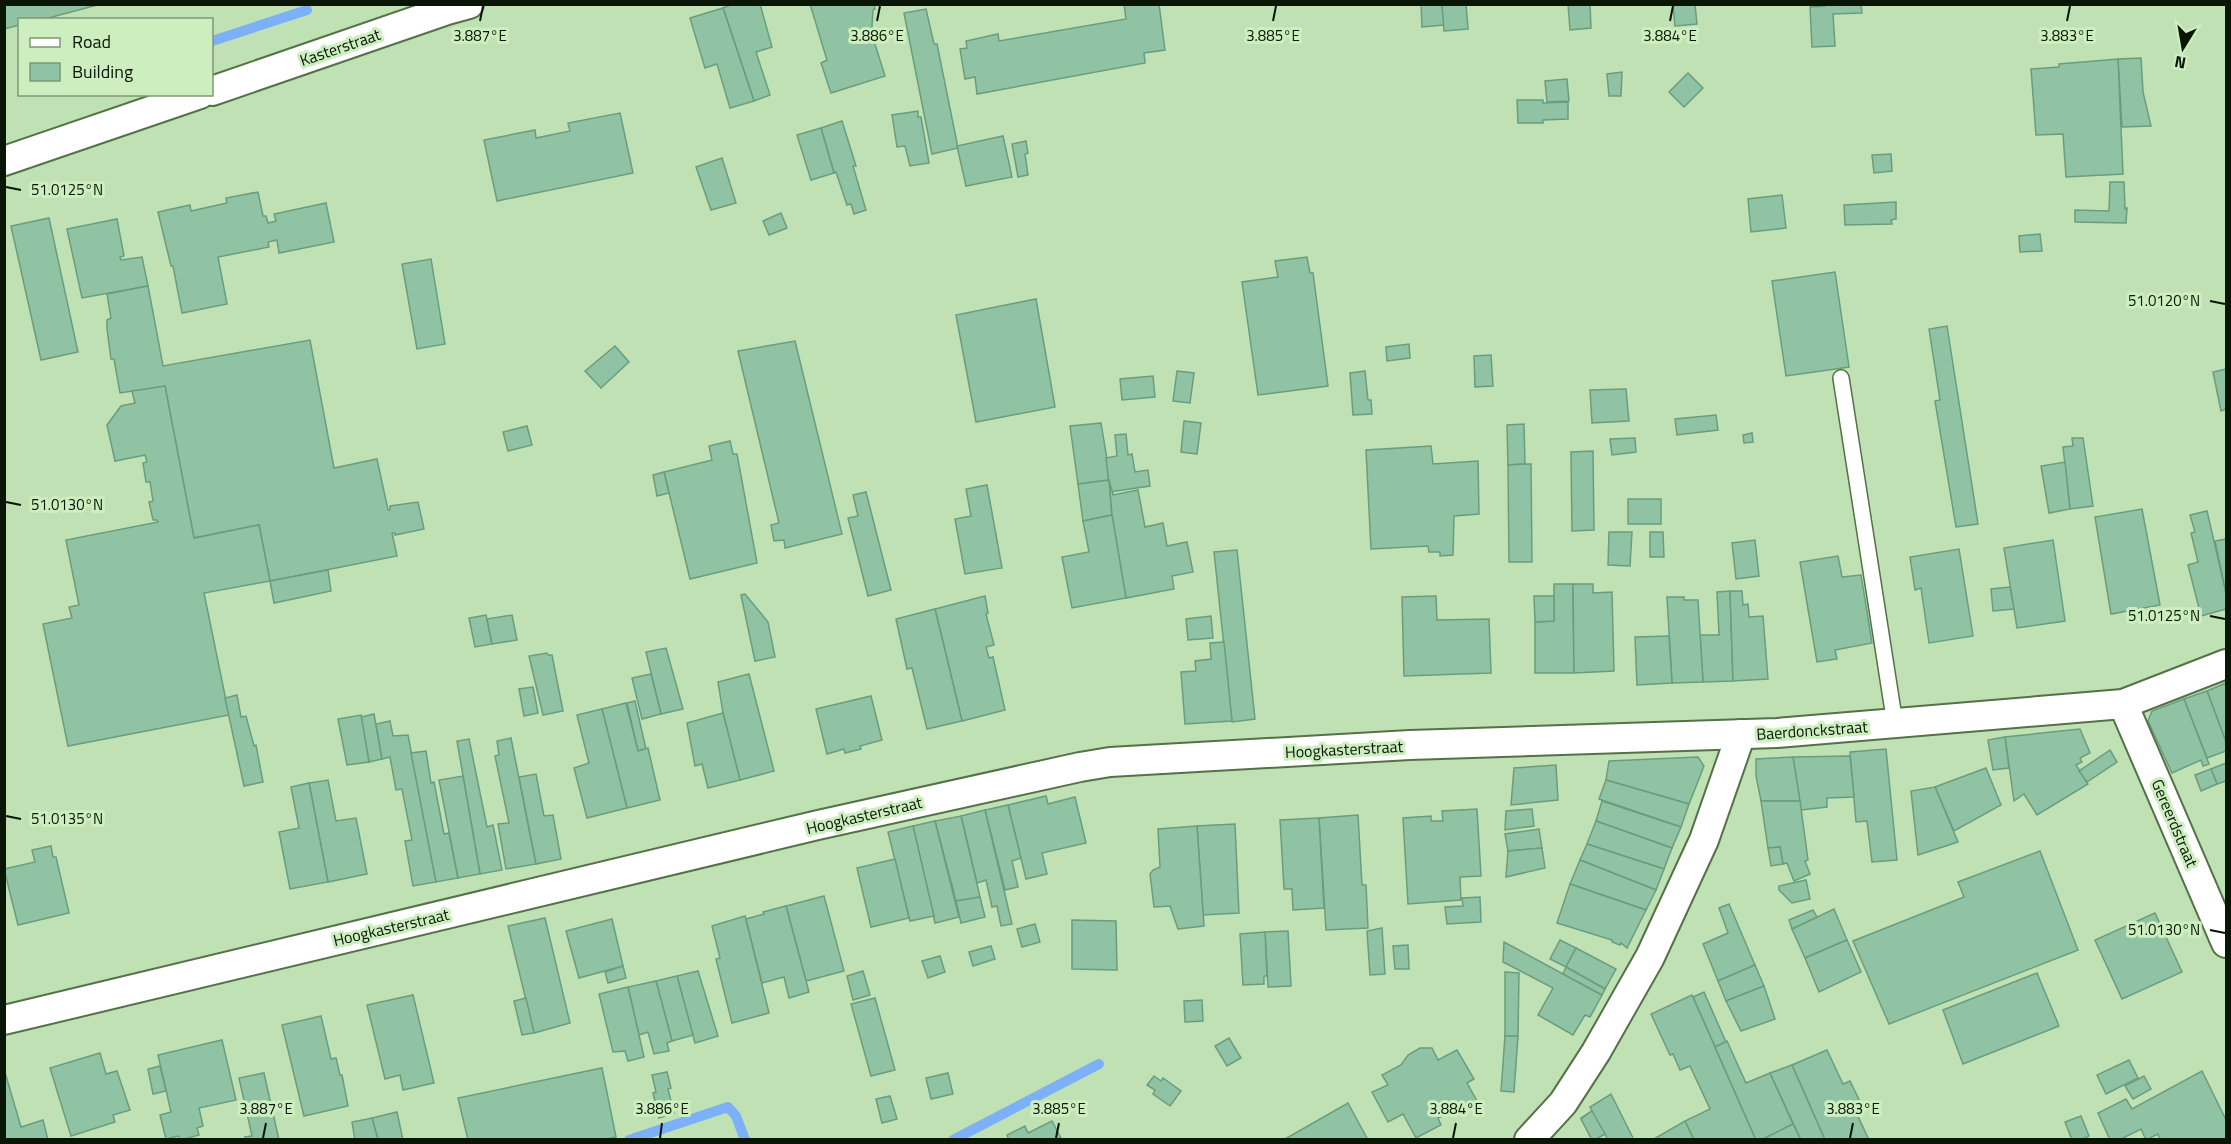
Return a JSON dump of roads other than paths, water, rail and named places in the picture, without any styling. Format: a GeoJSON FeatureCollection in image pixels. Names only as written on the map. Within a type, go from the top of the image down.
{"type":"FeatureCollection","features":[{"type":"Feature","properties":{"kind":"street","name":"Kasterstraat"},"geometry":{"type":"LineString","coordinates":[[213,91],[469,4]]}},
{"type":"Feature","properties":{"kind":"street"},"geometry":{"type":"LineString","coordinates":[[4,162],[194,96]]}},
{"type":"Feature","properties":{"kind":"street","name":"Baerdonckstraat"},"geometry":{"type":"LineString","coordinates":[[1529,1140],[1563,1103],[1596,1052],[1650,957],[1704,840],[1741,734],[1895,724],[2123,704],[2226,664]]}},
{"type":"Feature","properties":{"kind":"street","name":"Gereerdstraat"},"geometry":{"type":"LineString","coordinates":[[2123,704],[2226,943]]}},
{"type":"Feature","properties":{"kind":"street","name":"Hoogkasterstraat"},"geometry":{"type":"LineString","coordinates":[[4,1020],[806,828],[1110,762],[1410,745],[1741,734]]}},
{"type":"Feature","properties":{"kind":"lane"},"geometry":{"type":"LineString","coordinates":[[1841,378],[1895,724]]}},
{"type":"Feature","properties":{"kind":"waterway"},"geometry":{"type":"LineString","coordinates":[[213,41],[307,10]]}},
{"type":"Feature","properties":{"kind":"waterway"},"geometry":{"type":"LineString","coordinates":[[953,1140],[1099,1064]]}},
{"type":"Feature","properties":{"kind":"waterway"},"geometry":{"type":"LineString","coordinates":[[629,1140],[728,1107],[736,1116],[745,1140]]}}]}
